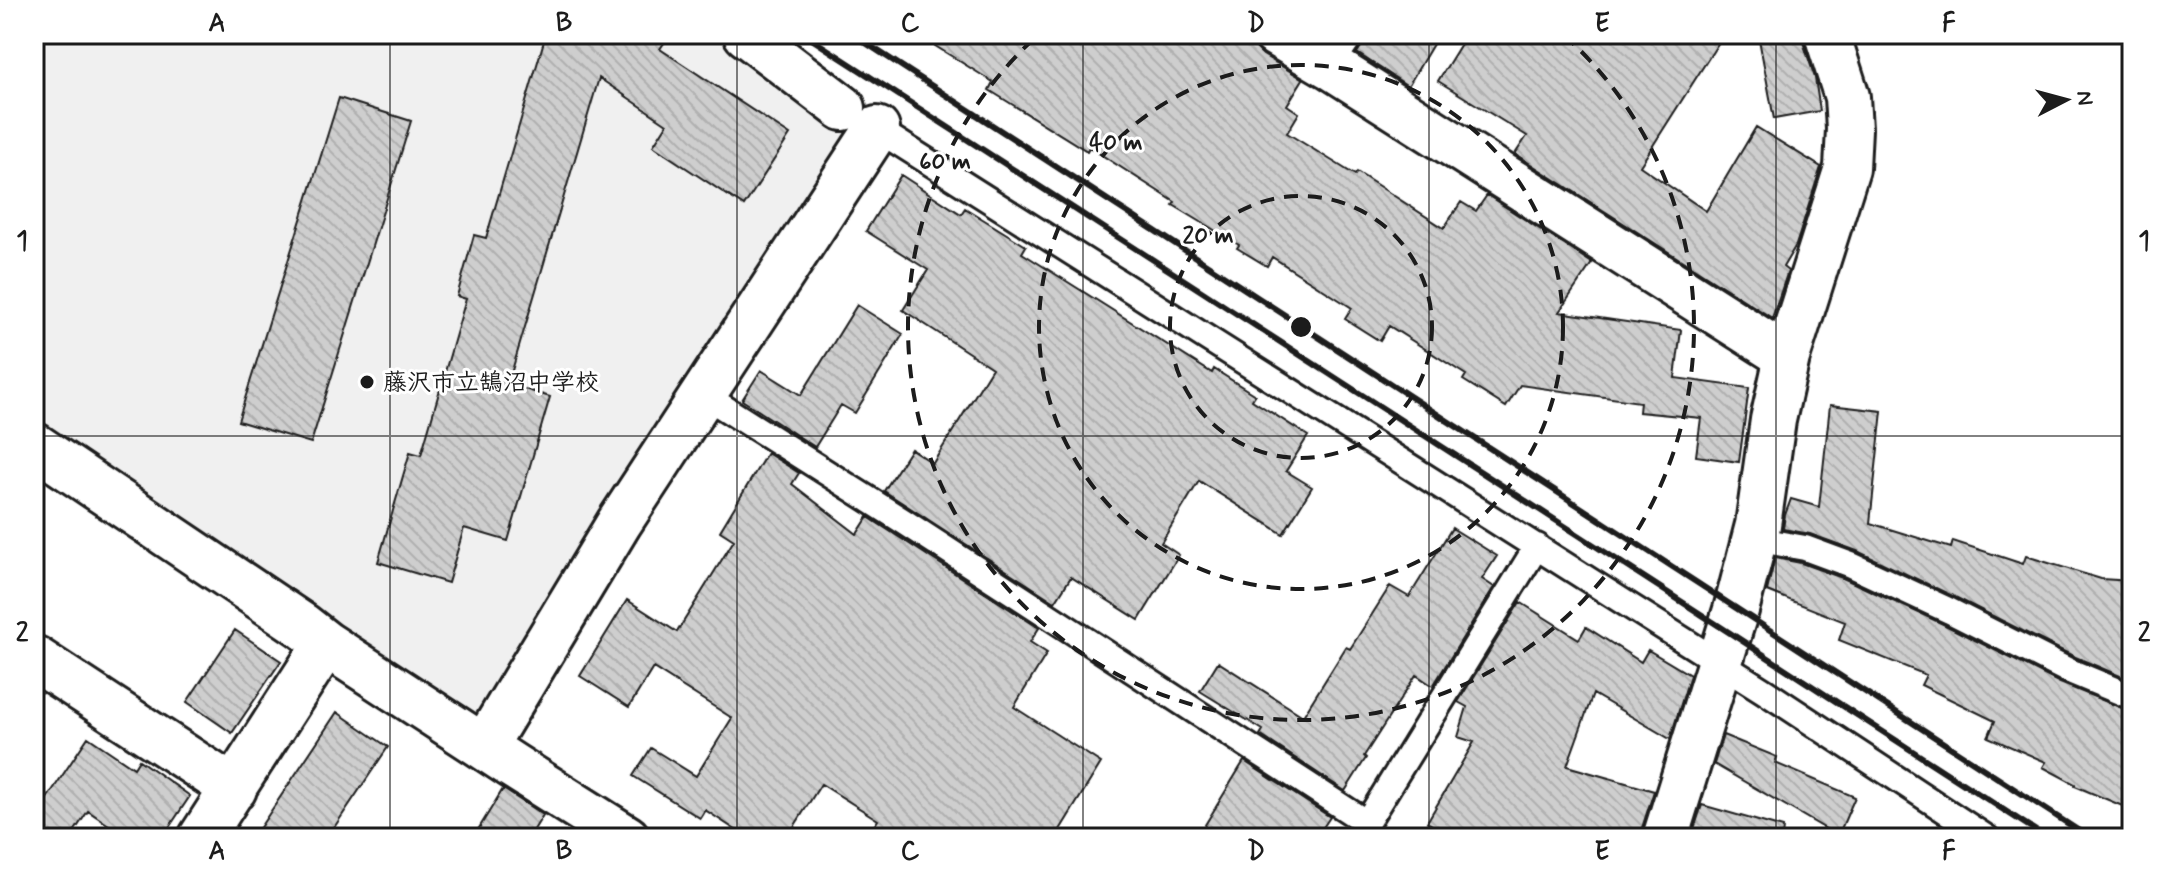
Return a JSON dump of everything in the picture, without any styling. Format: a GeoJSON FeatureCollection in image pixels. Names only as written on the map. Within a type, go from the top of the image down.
{"type":"FeatureCollection","features":[{"type":"Feature","properties":{"kind":"street"},"geometry":{"type":"LineString","coordinates":[[484,747],[619,523],[704,395],[860,119],[746,34]]}},
{"type":"Feature","properties":{"kind":"street"},"geometry":{"type":"LineString","coordinates":[[1276,34],[1341,50],[1787,357]]}},
{"type":"Feature","properties":{"kind":"street"},"geometry":{"type":"LineString","coordinates":[[1665,838],[1721,663],[1758,525],[1773,420],[1787,357],[1847,168],[1847,97],[1827,34]]}},
{"type":"Feature","properties":{"kind":"street"},"geometry":{"type":"LineString","coordinates":[[34,445],[326,644],[627,838]]}},
{"type":"Feature","properties":{"kind":"street"},"geometry":{"type":"LineString","coordinates":[[201,838],[326,644]]}},
{"type":"Feature","properties":{"kind":"street"},"geometry":{"type":"LineString","coordinates":[[34,658],[234,789]]}},
{"type":"Feature","properties":{"kind":"lane"},"geometry":{"type":"LineString","coordinates":[[860,119],[1721,663],[1987,838]]}},
{"type":"Feature","properties":{"kind":"lane"},"geometry":{"type":"LineString","coordinates":[[704,395],[889,513],[1362,830],[1537,546]]}},
{"type":"Feature","properties":{"kind":"lane"},"geometry":{"type":"LineString","coordinates":[[1754,539],[1805,548],[1851,565],[2067,670],[2132,697]]}},
{"type":"Feature","properties":{"kind":"shaded area","name":"藤沢市立鵠沼中学校"},"geometry":{"type":"Polygon","coordinates":[[[34,34],[712,34],[845,121],[846,150],[493,713],[468,715],[324,615],[34,428],[34,34]]]}},
{"type":"Feature","properties":{"kind":"building"},"geometry":{"type":"Polygon","coordinates":[[[546,34],[670,34],[660,49],[790,135],[744,206],[653,146],[667,124],[599,78],[508,384],[550,397],[508,541],[464,528],[448,583],[378,562],[410,452],[421,455],[466,299],[457,296],[474,235],[486,238],[546,34]]]}},
{"type":"Feature","properties":{"kind":"building"},"geometry":{"type":"Polygon","coordinates":[[[916,34],[1251,34],[1254,46],[1263,55],[1303,79],[1287,105],[1299,113],[1287,133],[1355,175],[1357,172],[1444,228],[1461,202],[1476,211],[1487,195],[1592,263],[1559,312],[1681,330],[1675,378],[1749,388],[1739,462],[1696,456],[1701,418],[1639,412],[1640,402],[1520,385],[1506,407],[1463,380],[1466,375],[1389,326],[1380,341],[1345,319],[1352,308],[1272,257],[1267,266],[1237,248],[1239,245],[1173,205],[1175,202],[1089,147],[1087,151],[989,90],[993,82],[916,34]]]}},
{"type":"Feature","properties":{"kind":"building"},"geometry":{"type":"Polygon","coordinates":[[[1367,34],[1439,34],[1408,86],[1357,53],[1367,34]]]}},
{"type":"Feature","properties":{"kind":"building"},"geometry":{"type":"Polygon","coordinates":[[[1467,34],[1724,34],[1640,166],[1706,211],[1756,127],[1821,167],[1796,245],[1783,267],[1788,271],[1772,318],[1515,154],[1527,136],[1438,81],[1467,34]]]}},
{"type":"Feature","properties":{"kind":"building"},"geometry":{"type":"Polygon","coordinates":[[[1758,34],[1803,34],[1820,111],[1774,119],[1758,34]]]}},
{"type":"Feature","properties":{"kind":"building"},"geometry":{"type":"Polygon","coordinates":[[[339,98],[411,121],[311,443],[238,421],[339,98]]]}},
{"type":"Feature","properties":{"kind":"building"},"geometry":{"type":"Polygon","coordinates":[[[901,175],[961,214],[965,208],[1026,246],[1022,253],[1212,373],[1214,369],[1255,395],[1252,400],[1308,436],[1286,471],[1312,487],[1283,534],[1199,481],[1161,543],[1179,555],[1139,620],[1071,577],[1055,602],[884,491],[911,449],[933,463],[992,368],[903,310],[928,270],[866,231],[901,175]]]}},
{"type":"Feature","properties":{"kind":"building"},"geometry":{"type":"Polygon","coordinates":[[[857,305],[903,334],[855,413],[841,405],[815,447],[742,400],[761,370],[801,395],[857,305]]]}},
{"type":"Feature","properties":{"kind":"building"},"geometry":{"type":"Polygon","coordinates":[[[1830,405],[1882,411],[1870,523],[1951,548],[1953,541],[2023,564],[2026,556],[2101,579],[2132,581],[2132,681],[2073,656],[1857,551],[1810,534],[1783,529],[1791,499],[1819,507],[1830,405]]]}},
{"type":"Feature","properties":{"kind":"building"},"geometry":{"type":"Polygon","coordinates":[[[767,453],[799,473],[792,484],[857,534],[868,517],[1039,628],[1030,642],[1047,653],[1014,707],[1101,763],[1055,838],[866,838],[878,820],[821,784],[787,838],[748,838],[705,810],[700,818],[633,776],[651,748],[696,776],[732,718],[653,668],[629,707],[580,676],[627,600],[677,632],[734,540],[720,531],[767,453]]]}},
{"type":"Feature","properties":{"kind":"building"},"geometry":{"type":"Polygon","coordinates":[[[1452,528],[1497,556],[1482,579],[1494,587],[1433,686],[1416,675],[1345,791],[1260,735],[1263,730],[1200,691],[1218,662],[1303,716],[1346,647],[1350,649],[1390,586],[1409,597],[1452,528]]]}},
{"type":"Feature","properties":{"kind":"building"},"geometry":{"type":"Polygon","coordinates":[[[1775,558],[1801,563],[1845,579],[2060,683],[2132,712],[2132,810],[2075,786],[2043,767],[2046,762],[1988,737],[1995,721],[1921,685],[1926,675],[1839,640],[1845,622],[1767,591],[1775,558]]]}},
{"type":"Feature","properties":{"kind":"building"},"geometry":{"type":"Polygon","coordinates":[[[1520,602],[1579,639],[1586,627],[1641,662],[1648,650],[1690,675],[1670,739],[1593,694],[1567,766],[1654,791],[1641,838],[1455,838],[1427,822],[1474,742],[1458,737],[1467,707],[1458,702],[1520,602]]]}},
{"type":"Feature","properties":{"kind":"building"},"geometry":{"type":"Polygon","coordinates":[[[235,630],[281,661],[232,733],[187,702],[235,630]]]}},
{"type":"Feature","properties":{"kind":"building"},"geometry":{"type":"Polygon","coordinates":[[[337,712],[388,747],[327,838],[253,838],[337,712]]]}},
{"type":"Feature","properties":{"kind":"building"},"geometry":{"type":"Polygon","coordinates":[[[1723,735],[1777,757],[1775,763],[1855,797],[1838,836],[1714,764],[1723,735]]]}},
{"type":"Feature","properties":{"kind":"building"},"geometry":{"type":"Polygon","coordinates":[[[88,737],[134,768],[139,760],[190,796],[162,838],[128,838],[88,811],[70,838],[34,838],[34,818],[88,737]]]}},
{"type":"Feature","properties":{"kind":"building"},"geometry":{"type":"Polygon","coordinates":[[[1244,761],[1330,817],[1316,838],[1197,838],[1244,761]]]}},
{"type":"Feature","properties":{"kind":"building"},"geometry":{"type":"Polygon","coordinates":[[[503,789],[543,815],[529,838],[473,838],[503,789]]]}},
{"type":"Feature","properties":{"kind":"building"},"geometry":{"type":"Polygon","coordinates":[[[1702,805],[1783,828],[1782,838],[1691,838],[1702,805]]]}},
{"type":"Feature","properties":{"kind":"railway"},"geometry":{"type":"LineString","coordinates":[[804,34],[2047,838]]}},
{"type":"Feature","properties":{"kind":"railway"},"geometry":{"type":"LineString","coordinates":[[852,34],[2090,838]]}},
{"type":"Feature","properties":{"kind":"place","name":"藤沢市立鵠沼中学校"},"geometry":{"type":"Point","coordinates":[367,382]}}]}
